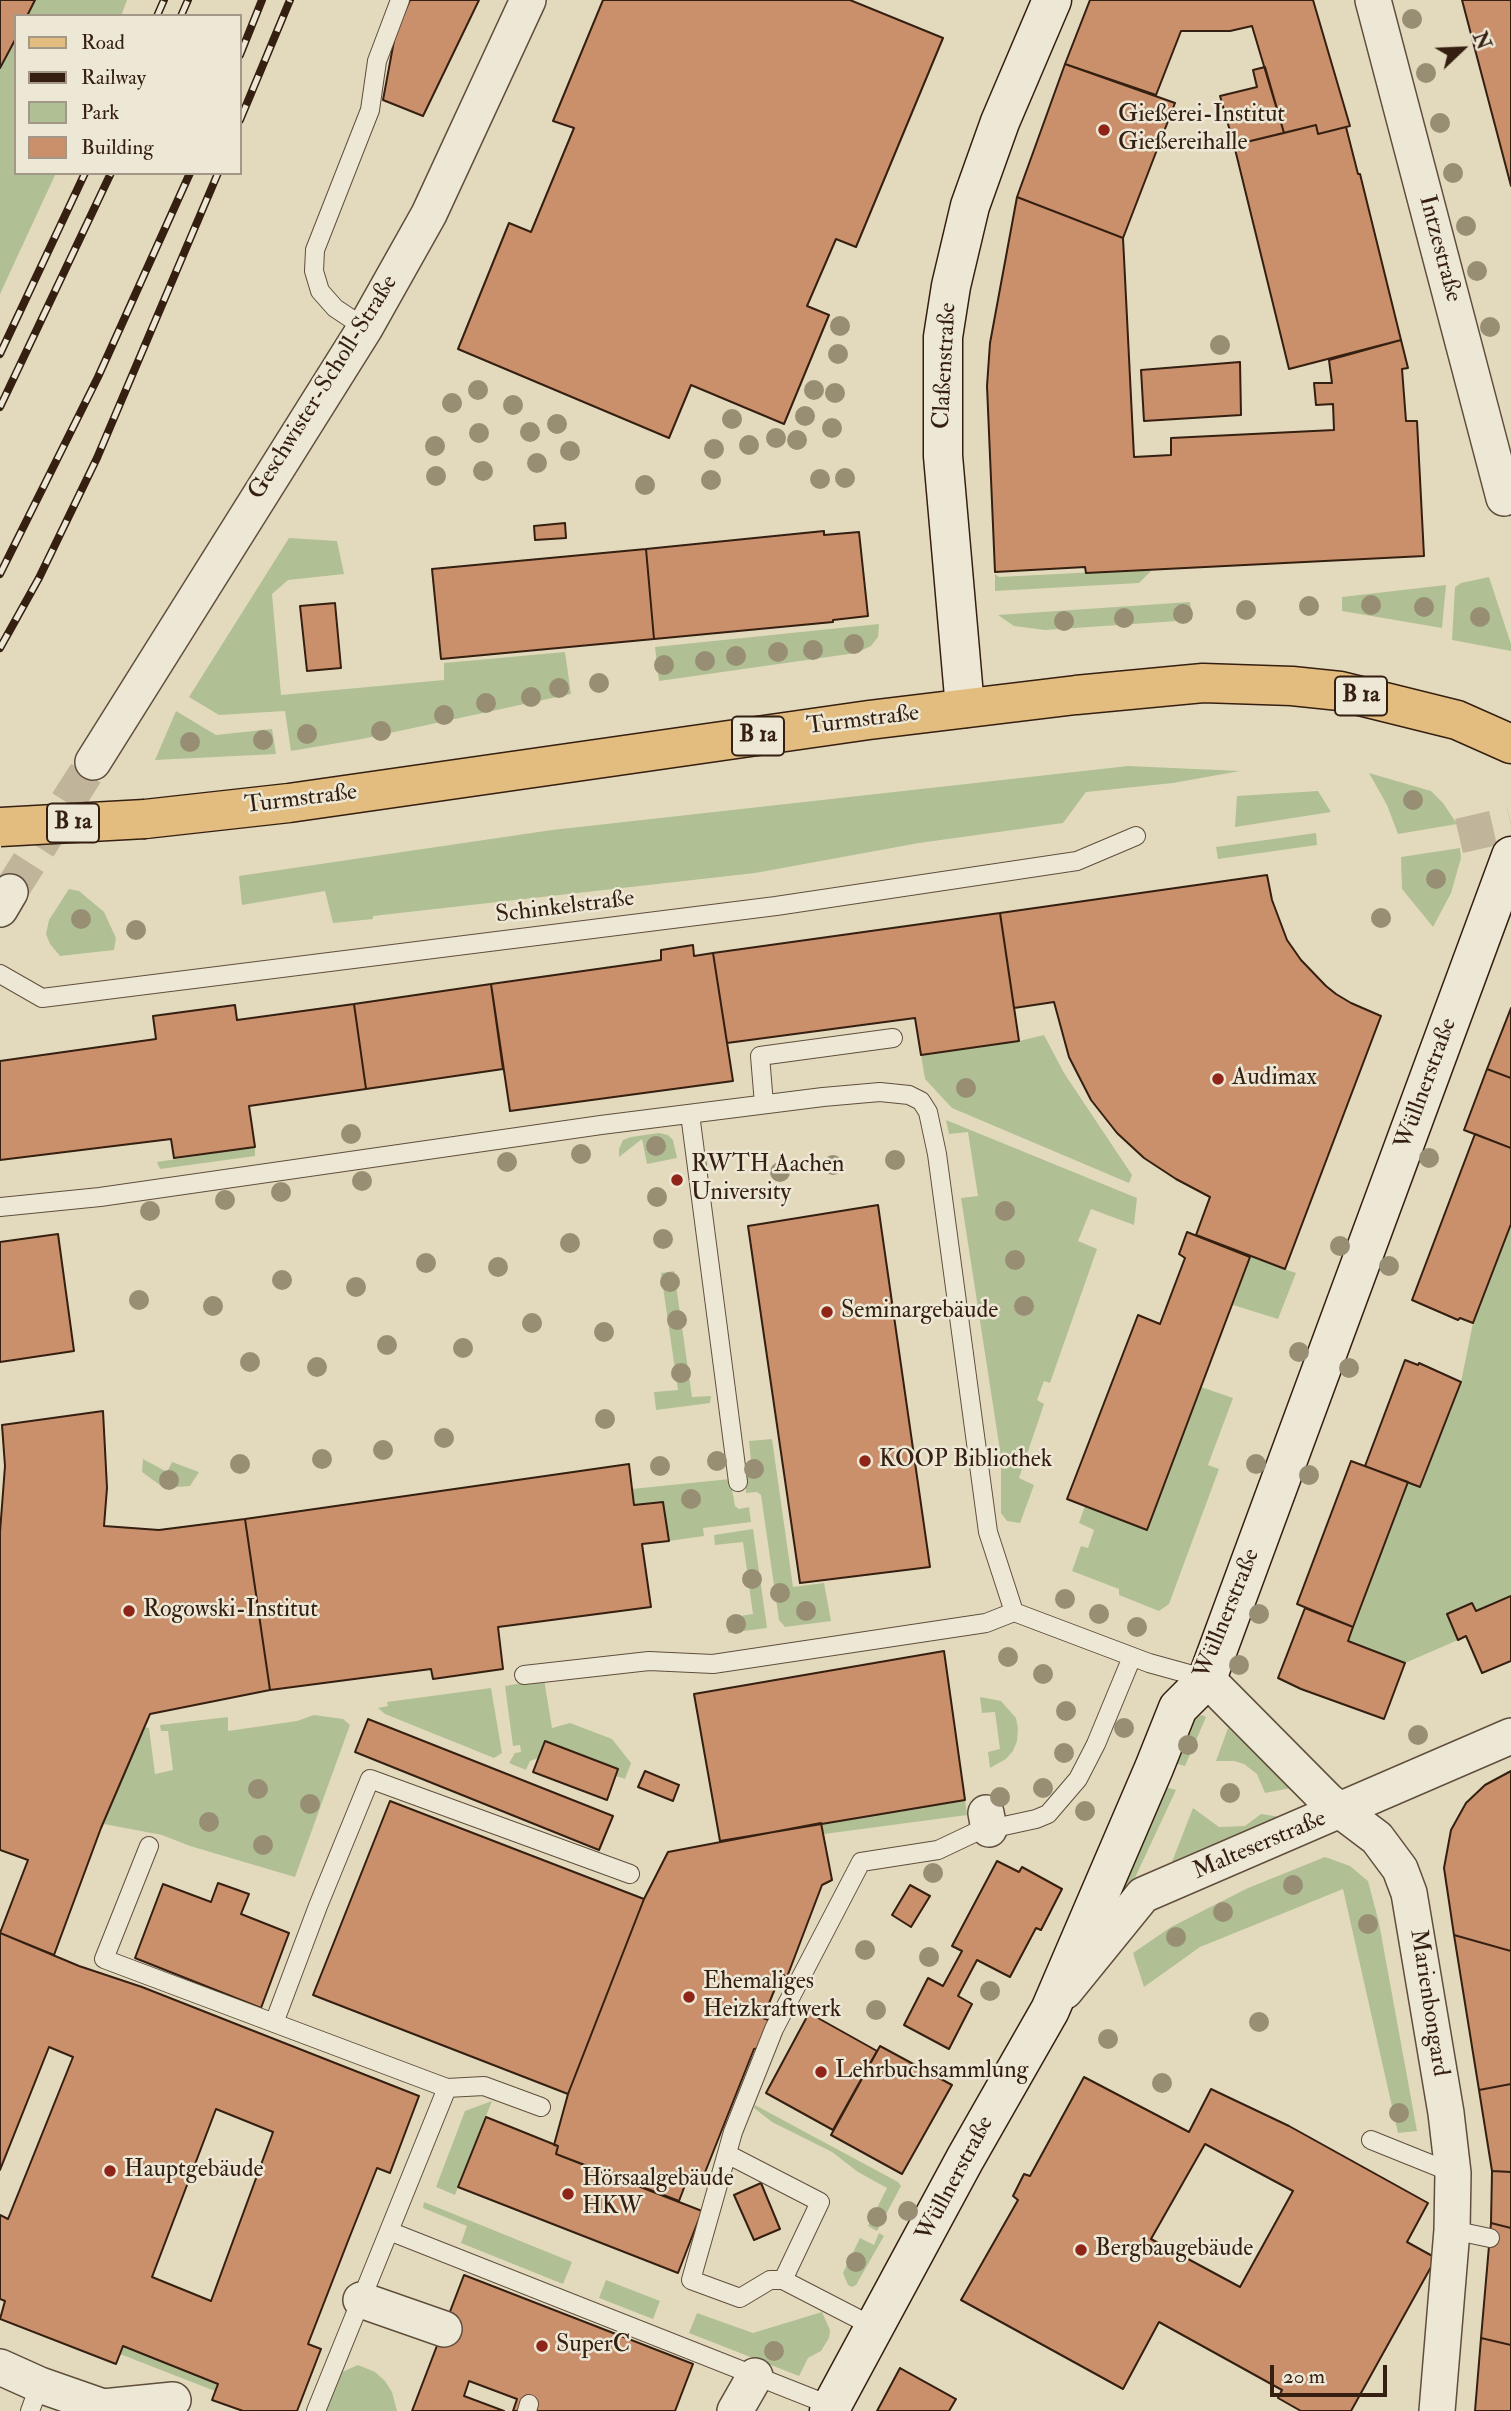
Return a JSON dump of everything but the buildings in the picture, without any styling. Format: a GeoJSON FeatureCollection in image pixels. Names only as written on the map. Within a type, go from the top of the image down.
{"type":"FeatureCollection","features":[{"type":"Feature","properties":{"kind":"main road","name":"Turmstraße"},"geometry":{"type":"LineString","coordinates":[[0,827],[145,819],[289,803],[836,724],[1203,683],[1292,685],[1340,691],[1433,712],[1511,744]]}},
{"type":"Feature","properties":{"kind":"street","name":"Geschwister-Scholl-Straße"},"geometry":{"type":"LineString","coordinates":[[93,762],[365,328],[429,214],[528,0]]}},
{"type":"Feature","properties":{"kind":"street","name":"Claßenstraße"},"geometry":{"type":"LineString","coordinates":[[965,708],[942,433],[943,337],[951,286],[970,206],[999,122],[1052,0]]}},
{"type":"Feature","properties":{"kind":"street","name":"Intzestraße"},"geometry":{"type":"LineString","coordinates":[[1373,0],[1504,498]]}},
{"type":"Feature","properties":{"kind":"street","name":"Wüllnerstraße"},"geometry":{"type":"LineString","coordinates":[[831,2409],[965,2159],[1050,2010],[1178,1708],[1207,1679],[1511,856]]}},
{"type":"Feature","properties":{"kind":"street","name":"Marienbongard"},"geometry":{"type":"LineString","coordinates":[[1207,1679],[1328,1801],[1377,1839],[1401,1869],[1409,1893],[1446,2113],[1453,2173],[1452,2230],[1437,2411]]}},
{"type":"Feature","properties":{"kind":"street","name":"Malteserstraße"},"geometry":{"type":"LineString","coordinates":[[1050,2010],[1143,1895],[1511,1736]]}},
{"type":"Feature","properties":{"kind":"street"},"geometry":{"type":"LineString","coordinates":[[361,2300],[444,2329]]}},
{"type":"Feature","properties":{"kind":"street"},"geometry":{"type":"LineString","coordinates":[[0,2367],[38,2389],[103,2407],[173,2400]]}},
{"type":"Feature","properties":{"kind":"street"},"geometry":{"type":"LineString","coordinates":[[735,2411],[755,2376]]}},
{"type":"Feature","properties":{"kind":"lane"},"geometry":{"type":"LineString","coordinates":[[365,328],[335,308],[320,291],[314,271],[315,250],[370,110],[377,61],[400,0]]}},
{"type":"Feature","properties":{"kind":"lane","name":"Schinkelstraße"},"geometry":{"type":"LineString","coordinates":[[0,974],[42,998],[776,906],[1077,861],[1136,835]]}},
{"type":"Feature","properties":{"kind":"lane"},"geometry":{"type":"LineString","coordinates":[[764,1104],[760,1056],[893,1038]]}},
{"type":"Feature","properties":{"kind":"lane"},"geometry":{"type":"LineString","coordinates":[[0,1207],[100,1197],[764,1104],[880,1092],[909,1095],[921,1101],[928,1112],[937,1154],[988,1532],[1014,1612]]}},
{"type":"Feature","properties":{"kind":"lane"},"geometry":{"type":"LineString","coordinates":[[690,1114],[738,1482]]}},
{"type":"Feature","properties":{"kind":"lane"},"geometry":{"type":"LineString","coordinates":[[524,1675],[649,1661],[725,1663],[986,1623],[1014,1612],[1132,1657],[1207,1679]]}},
{"type":"Feature","properties":{"kind":"lane"},"geometry":{"type":"LineString","coordinates":[[874,2327],[783,2280],[770,2280],[740,2298],[691,2280],[733,2132],[774,2029],[861,1862],[938,1850],[976,1832],[987,1821],[1036,1819],[1048,1814],[1078,1779],[1097,1744],[1132,1657]]}},
{"type":"Feature","properties":{"kind":"lane"},"geometry":{"type":"LineString","coordinates":[[274,2023],[370,1779],[630,1874]]}},
{"type":"Feature","properties":{"kind":"lane"},"geometry":{"type":"LineString","coordinates":[[149,1846],[104,1959],[447,2088],[484,2086],[541,2107]]}},
{"type":"Feature","properties":{"kind":"lane"},"geometry":{"type":"LineString","coordinates":[[316,2411],[447,2088]]}},
{"type":"Feature","properties":{"kind":"lane"},"geometry":{"type":"LineString","coordinates":[[1371,2140],[1453,2173]]}},
{"type":"Feature","properties":{"kind":"lane"},"geometry":{"type":"LineString","coordinates":[[727,2154],[820,2202],[783,2280]]}},
{"type":"Feature","properties":{"kind":"lane"},"geometry":{"type":"LineString","coordinates":[[1452,2230],[1490,2238]]}},
{"type":"Feature","properties":{"kind":"lane"},"geometry":{"type":"LineString","coordinates":[[389,2231],[755,2376],[831,2409]]}},
{"type":"Feature","properties":{"kind":"green space"},"geometry":{"type":"Polygon","coordinates":[[[35,0],[127,0],[122,14],[28,14],[35,0]]]}},
{"type":"Feature","properties":{"kind":"green space"},"geometry":{"type":"Polygon","coordinates":[[[14,42],[14,175],[55,175],[0,294],[0,68],[14,42]]]}},
{"type":"Feature","properties":{"kind":"green space"},"geometry":{"type":"Polygon","coordinates":[[[289,538],[337,541],[344,574],[288,580],[272,594],[281,695],[444,680],[444,663],[565,652],[571,694],[362,739],[291,751],[285,711],[219,715],[189,697],[289,538]]]}},
{"type":"Feature","properties":{"kind":"green space"},"geometry":{"type":"Polygon","coordinates":[[[1153,569],[1139,583],[995,591],[995,574],[999,577],[1153,569]]]}},
{"type":"Feature","properties":{"kind":"green space"},"geometry":{"type":"Polygon","coordinates":[[[1489,577],[1511,651],[1452,640],[1455,587],[1461,583],[1489,577]]]}},
{"type":"Feature","properties":{"kind":"green space"},"geometry":{"type":"Polygon","coordinates":[[[1446,585],[1442,628],[1342,611],[1342,597],[1446,585]]]}},
{"type":"Feature","properties":{"kind":"green space"},"geometry":{"type":"Polygon","coordinates":[[[1190,602],[1192,620],[1045,630],[1014,626],[998,615],[1190,602]]]}},
{"type":"Feature","properties":{"kind":"green space"},"geometry":{"type":"Polygon","coordinates":[[[879,624],[878,637],[871,646],[856,653],[659,681],[655,647],[879,624]]]}},
{"type":"Feature","properties":{"kind":"green space"},"geometry":{"type":"Polygon","coordinates":[[[176,711],[216,735],[272,729],[276,754],[155,760],[176,711]]]}},
{"type":"Feature","properties":{"kind":"green space"},"geometry":{"type":"Polygon","coordinates":[[[1128,766],[1240,771],[1173,783],[1086,792],[1063,823],[919,843],[755,873],[373,916],[373,919],[333,923],[325,891],[242,905],[239,876],[552,830],[1128,766]]]}},
{"type":"Feature","properties":{"kind":"green space"},"geometry":{"type":"Polygon","coordinates":[[[1369,773],[1431,791],[1457,824],[1398,834],[1387,805],[1369,773]]]}},
{"type":"Feature","properties":{"kind":"green space"},"geometry":{"type":"Polygon","coordinates":[[[1318,791],[1331,812],[1235,827],[1237,796],[1318,791]]]}},
{"type":"Feature","properties":{"kind":"green space"},"geometry":{"type":"Polygon","coordinates":[[[1316,833],[1317,845],[1218,859],[1216,847],[1316,833]]]}},
{"type":"Feature","properties":{"kind":"green space"},"geometry":{"type":"Polygon","coordinates":[[[1460,848],[1461,858],[1451,893],[1433,927],[1402,889],[1401,857],[1460,848]]]}},
{"type":"Feature","properties":{"kind":"green space"},"geometry":{"type":"Polygon","coordinates":[[[69,889],[79,891],[104,912],[116,938],[114,950],[60,956],[50,944],[46,934],[49,920],[69,889]]]}},
{"type":"Feature","properties":{"kind":"green space"},"geometry":{"type":"Polygon","coordinates":[[[1044,1035],[1064,1073],[1132,1175],[1129,1183],[952,1108],[925,1079],[921,1055],[1044,1035]]]}},
{"type":"Feature","properties":{"kind":"green space"},"geometry":{"type":"Polygon","coordinates":[[[946,1120],[1137,1198],[1134,1225],[1091,1209],[1078,1241],[1097,1249],[1050,1383],[1044,1381],[1037,1400],[1044,1404],[1019,1478],[1034,1485],[1020,1523],[1007,1521],[1001,1513],[1001,1457],[961,1198],[978,1196],[968,1132],[949,1134],[946,1120]]]}},
{"type":"Feature","properties":{"kind":"green space"},"geometry":{"type":"Polygon","coordinates":[[[659,1133],[668,1135],[673,1140],[677,1158],[647,1164],[642,1139],[619,1157],[623,1140],[659,1133]]]}},
{"type":"Feature","properties":{"kind":"green space"},"geometry":{"type":"Polygon","coordinates":[[[255,1147],[255,1156],[160,1169],[157,1162],[255,1147]]]}},
{"type":"Feature","properties":{"kind":"green space"},"geometry":{"type":"Polygon","coordinates":[[[1511,1224],[1511,1596],[1476,1611],[1472,1603],[1447,1614],[1458,1640],[1405,1663],[1348,1641],[1408,1482],[1421,1487],[1461,1382],[1473,1323],[1511,1224]]]}},
{"type":"Feature","properties":{"kind":"green space"},"geometry":{"type":"Polygon","coordinates":[[[1250,1257],[1296,1273],[1278,1319],[1233,1305],[1250,1257]]]}},
{"type":"Feature","properties":{"kind":"green space"},"geometry":{"type":"Polygon","coordinates":[[[674,1271],[692,1397],[711,1396],[710,1403],[656,1410],[654,1392],[678,1390],[661,1273],[674,1271]]]}},
{"type":"Feature","properties":{"kind":"green space"},"geometry":{"type":"Polygon","coordinates":[[[1201,1387],[1233,1398],[1208,1465],[1219,1469],[1169,1604],[1159,1611],[1119,1595],[1119,1589],[1072,1571],[1081,1546],[1088,1548],[1094,1530],[1079,1523],[1085,1506],[1147,1529],[1201,1387]]]}},
{"type":"Feature","properties":{"kind":"green space"},"geometry":{"type":"Polygon","coordinates":[[[772,1439],[793,1587],[824,1583],[831,1621],[785,1627],[779,1620],[761,1495],[757,1492],[746,1493],[745,1473],[752,1472],[749,1441],[772,1439]]]}},
{"type":"Feature","properties":{"kind":"green space"},"geometry":{"type":"Polygon","coordinates":[[[143,1459],[167,1472],[172,1462],[199,1472],[190,1486],[164,1488],[142,1472],[143,1459]]]}},
{"type":"Feature","properties":{"kind":"green space"},"geometry":{"type":"Polygon","coordinates":[[[730,1479],[735,1506],[739,1509],[749,1507],[751,1522],[703,1528],[704,1536],[669,1541],[663,1502],[634,1505],[632,1489],[730,1479]]]}},
{"type":"Feature","properties":{"kind":"green space"},"geometry":{"type":"Polygon","coordinates":[[[753,1529],[767,1628],[728,1633],[727,1618],[753,1614],[743,1542],[715,1545],[714,1535],[753,1529]]]}},
{"type":"Feature","properties":{"kind":"green space"},"geometry":{"type":"Polygon","coordinates":[[[544,1679],[552,1728],[570,1723],[612,1739],[631,1763],[625,1779],[616,1776],[618,1769],[545,1741],[538,1758],[530,1761],[526,1770],[509,1763],[515,1753],[521,1752],[520,1745],[513,1746],[505,1686],[544,1679]]]}},
{"type":"Feature","properties":{"kind":"green space"},"geometry":{"type":"Polygon","coordinates":[[[491,1688],[502,1753],[494,1758],[385,1714],[378,1708],[388,1706],[387,1702],[491,1688]]]}},
{"type":"Feature","properties":{"kind":"green space"},"geometry":{"type":"Polygon","coordinates":[[[980,1697],[1001,1701],[1016,1718],[1018,1728],[1013,1751],[1006,1759],[990,1768],[988,1752],[1000,1749],[995,1712],[982,1713],[980,1697]]]}},
{"type":"Feature","properties":{"kind":"green space"},"geometry":{"type":"Polygon","coordinates":[[[314,1715],[343,1719],[350,1725],[295,1877],[162,1835],[104,1824],[144,1727],[149,1728],[155,1774],[173,1770],[168,1731],[161,1731],[160,1725],[228,1717],[228,1731],[297,1721],[314,1715]]]}},
{"type":"Feature","properties":{"kind":"green space"},"geometry":{"type":"Polygon","coordinates":[[[1202,1715],[1206,1717],[1185,1766],[1174,1763],[1193,1719],[1202,1715]]]}},
{"type":"Feature","properties":{"kind":"green space"},"geometry":{"type":"Polygon","coordinates":[[[1228,1728],[1291,1788],[1265,1793],[1257,1774],[1244,1764],[1216,1761],[1228,1728]]]}},
{"type":"Feature","properties":{"kind":"green space"},"geometry":{"type":"Polygon","coordinates":[[[1165,1787],[1176,1790],[1126,1897],[1117,1900],[1165,1787]]]}},
{"type":"Feature","properties":{"kind":"green space"},"geometry":{"type":"Polygon","coordinates":[[[965,1800],[967,1815],[824,1834],[821,1823],[965,1800]]]}},
{"type":"Feature","properties":{"kind":"green space"},"geometry":{"type":"Polygon","coordinates":[[[1193,1808],[1219,1827],[1245,1826],[1261,1814],[1287,1818],[1170,1867],[1193,1808]]]}},
{"type":"Feature","properties":{"kind":"green space"},"geometry":{"type":"Polygon","coordinates":[[[1325,1857],[1350,1866],[1368,1881],[1379,1923],[1417,2131],[1398,2133],[1343,1889],[1200,1947],[1144,1987],[1133,1953],[1171,1927],[1248,1888],[1325,1857]]]}},
{"type":"Feature","properties":{"kind":"green space"},"geometry":{"type":"Polygon","coordinates":[[[492,2101],[455,2195],[436,2187],[465,2111],[492,2101]]]}},
{"type":"Feature","properties":{"kind":"green space"},"geometry":{"type":"Polygon","coordinates":[[[755,2105],[898,2182],[901,2186],[877,2231],[868,2226],[887,2188],[858,2172],[832,2152],[772,2122],[754,2108],[755,2105]]]}},
{"type":"Feature","properties":{"kind":"green space"},"geometry":{"type":"Polygon","coordinates":[[[424,2202],[572,2262],[563,2284],[461,2243],[467,2226],[423,2208],[424,2202]]]}},
{"type":"Feature","properties":{"kind":"green space"},"geometry":{"type":"Polygon","coordinates":[[[879,2233],[884,2236],[856,2285],[848,2285],[843,2273],[860,2238],[874,2245],[879,2233]]]}},
{"type":"Feature","properties":{"kind":"green space"},"geometry":{"type":"Polygon","coordinates":[[[606,2280],[660,2301],[653,2319],[599,2298],[606,2280]]]}},
{"type":"Feature","properties":{"kind":"green space"},"geometry":{"type":"Polygon","coordinates":[[[822,2312],[830,2330],[829,2338],[821,2351],[808,2358],[799,2376],[689,2333],[697,2313],[753,2333],[822,2312]]]}},
{"type":"Feature","properties":{"kind":"green space"},"geometry":{"type":"Polygon","coordinates":[[[123,2346],[218,2384],[215,2391],[120,2354],[123,2346]]]}},
{"type":"Feature","properties":{"kind":"green space"},"geometry":{"type":"Polygon","coordinates":[[[358,2365],[375,2372],[385,2381],[392,2392],[397,2411],[325,2411],[333,2386],[342,2372],[358,2365]]]}},
{"type":"Feature","properties":{"kind":"tunnel"},"geometry":{"type":"LineString","coordinates":[[10,892],[93,762]]}},
{"type":"Feature","properties":{"kind":"tunnel"},"geometry":{"type":"LineString","coordinates":[[1459,836],[1511,824]]}},
{"type":"Feature","properties":{"kind":"railway"},"geometry":{"type":"LineString","coordinates":[[158,14],[164,0]]}},
{"type":"Feature","properties":{"kind":"railway"},"geometry":{"type":"LineString","coordinates":[[182,14],[188,0]]}},
{"type":"Feature","properties":{"kind":"railway"},"geometry":{"type":"LineString","coordinates":[[242,50],[262,0]]}},
{"type":"Feature","properties":{"kind":"railway"},"geometry":{"type":"LineString","coordinates":[[242,115],[290,0]]}},
{"type":"Feature","properties":{"kind":"railway"},"geometry":{"type":"LineString","coordinates":[[0,354],[84,175]]}},
{"type":"Feature","properties":{"kind":"railway"},"geometry":{"type":"LineString","coordinates":[[0,407],[110,175]]}},
{"type":"Feature","properties":{"kind":"railway"},"geometry":{"type":"LineString","coordinates":[[0,574],[98,377],[189,175]]}},
{"type":"Feature","properties":{"kind":"railway"},"geometry":{"type":"LineString","coordinates":[[0,648],[39,578],[97,458],[217,175]]}},
{"type":"Feature","properties":{"kind":"place","name":"Gießerei-Institut Gießereihalle"},"geometry":{"type":"Point","coordinates":[1104,130]}},
{"type":"Feature","properties":{"kind":"place","name":"Audimax"},"geometry":{"type":"Point","coordinates":[1218,1079]}},
{"type":"Feature","properties":{"kind":"place","name":"RWTH Aachen University"},"geometry":{"type":"Point","coordinates":[677,1180]}},
{"type":"Feature","properties":{"kind":"place","name":"Seminargebäude"},"geometry":{"type":"Point","coordinates":[827,1312]}},
{"type":"Feature","properties":{"kind":"place","name":"KOOP Bibliothek"},"geometry":{"type":"Point","coordinates":[865,1461]}},
{"type":"Feature","properties":{"kind":"place","name":"Rogowski-Institut"},"geometry":{"type":"Point","coordinates":[129,1611]}},
{"type":"Feature","properties":{"kind":"place","name":"Ehemaliges Heizkraftwerk"},"geometry":{"type":"Point","coordinates":[689,1997]}},
{"type":"Feature","properties":{"kind":"place","name":"Lehrbuchsammlung"},"geometry":{"type":"Point","coordinates":[821,2072]}},
{"type":"Feature","properties":{"kind":"place","name":"Hauptgebäude"},"geometry":{"type":"Point","coordinates":[110,2171]}},
{"type":"Feature","properties":{"kind":"place","name":"Hörsaalgebäude HKW"},"geometry":{"type":"Point","coordinates":[568,2194]}},
{"type":"Feature","properties":{"kind":"place","name":"Bergbaugebäude"},"geometry":{"type":"Point","coordinates":[1081,2250]}},
{"type":"Feature","properties":{"kind":"place","name":"SuperC"},"geometry":{"type":"Point","coordinates":[542,2346]}}]}
